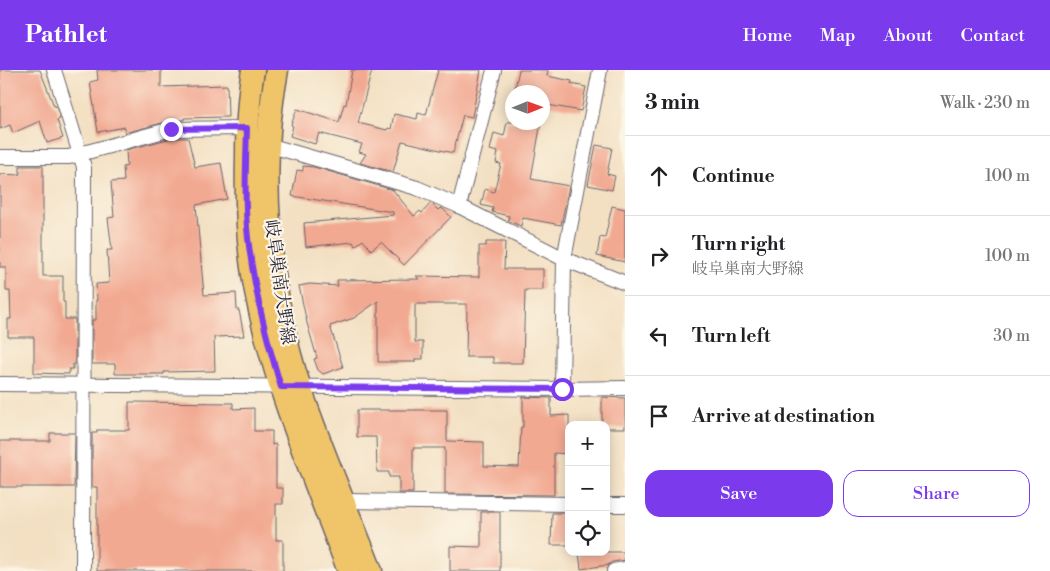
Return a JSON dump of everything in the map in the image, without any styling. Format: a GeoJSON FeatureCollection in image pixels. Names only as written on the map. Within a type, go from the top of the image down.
{"type":"FeatureCollection","features":[{"type":"Feature","properties":{"kind":"main road","name":"岐阜巣南大野線"},"geometry":{"type":"LineString","coordinates":[[253,70],[247,128],[248,236],[254,281],[266,340],[343,501],[371,571]]}},
{"type":"Feature","properties":{"kind":"main road","name":"岐阜巣南大野線"},"geometry":{"type":"LineString","coordinates":[[277,70],[271,102],[268,145],[268,198],[272,256],[290,387],[349,571]]}},
{"type":"Feature","properties":{"kind":"street"},"geometry":{"type":"LineString","coordinates":[[54,70],[84,167],[83,571]]}},
{"type":"Feature","properties":{"kind":"street"},"geometry":{"type":"LineString","coordinates":[[459,206],[494,70]]}},
{"type":"Feature","properties":{"kind":"street"},"geometry":{"type":"LineString","coordinates":[[562,389],[564,259],[600,70]]}},
{"type":"Feature","properties":{"kind":"street"},"geometry":{"type":"LineString","coordinates":[[0,157],[68,157],[171,129],[247,128]]}},
{"type":"Feature","properties":{"kind":"street"},"geometry":{"type":"LineString","coordinates":[[268,145],[417,188],[459,206],[564,259],[625,284]]}},
{"type":"Feature","properties":{"kind":"street"},"geometry":{"type":"LineString","coordinates":[[0,384],[625,388]]}},
{"type":"Feature","properties":{"kind":"street"},"geometry":{"type":"LineString","coordinates":[[343,501],[565,504]]}},
{"type":"Feature","properties":{"kind":"street"},"geometry":{"type":"LineString","coordinates":[[610,505],[625,505]]}},
{"type":"Feature","properties":{"kind":"street"},"geometry":{"type":"LineString","coordinates":[[614,571],[625,569]]}},
{"type":"Feature","properties":{"kind":"building"},"geometry":{"type":"Polygon","coordinates":[[[0,70],[40,70],[54,106],[56,106],[60,119],[57,120],[63,138],[47,143],[40,121],[13,133],[10,125],[0,129],[0,70]]]}},
{"type":"Feature","properties":{"kind":"building"},"geometry":{"type":"Polygon","coordinates":[[[97,70],[161,70],[161,87],[227,85],[228,117],[184,118],[184,120],[169,121],[125,133],[125,127],[98,132],[90,82],[98,80],[97,70]]]}},
{"type":"Feature","properties":{"kind":"building"},"geometry":{"type":"Polygon","coordinates":[[[352,70],[372,70],[358,123],[387,130],[388,128],[391,129],[394,114],[417,119],[418,113],[426,115],[438,70],[481,70],[472,117],[463,115],[453,153],[402,141],[393,172],[360,163],[366,154],[359,152],[362,144],[319,133],[315,144],[290,136],[293,126],[291,125],[297,109],[339,122],[344,104],[346,105],[352,70]]]}},
{"type":"Feature","properties":{"kind":"building"},"geometry":{"type":"Polygon","coordinates":[[[519,70],[548,70],[547,76],[572,81],[571,84],[586,87],[581,111],[550,105],[550,85],[516,85],[519,70]]]}},
{"type":"Feature","properties":{"kind":"building"},"geometry":{"type":"Polygon","coordinates":[[[505,130],[540,130],[531,179],[569,186],[561,225],[523,218],[521,226],[508,221],[509,216],[492,212],[493,208],[481,205],[485,189],[494,192],[501,164],[496,163],[498,152],[490,150],[494,133],[504,136],[505,130]]]}},
{"type":"Feature","properties":{"kind":"building"},"geometry":{"type":"Polygon","coordinates":[[[172,138],[188,138],[195,167],[221,163],[227,199],[196,205],[204,295],[236,293],[237,310],[239,310],[244,336],[214,337],[215,371],[115,374],[115,364],[92,364],[92,320],[96,320],[96,284],[109,283],[107,250],[112,250],[108,218],[114,217],[111,182],[124,181],[123,167],[127,166],[126,150],[172,138]]]}},
{"type":"Feature","properties":{"kind":"building"},"geometry":{"type":"Polygon","coordinates":[[[596,145],[612,148],[607,174],[615,176],[612,190],[588,185],[596,145]]]}},
{"type":"Feature","properties":{"kind":"building"},"geometry":{"type":"Polygon","coordinates":[[[20,166],[43,166],[43,276],[63,276],[65,319],[75,319],[75,364],[73,364],[73,369],[69,369],[69,374],[34,373],[34,337],[8,337],[8,319],[11,319],[10,291],[6,291],[6,267],[0,267],[0,174],[20,175],[20,166]]]}},
{"type":"Feature","properties":{"kind":"building"},"geometry":{"type":"Polygon","coordinates":[[[303,166],[314,167],[393,190],[414,216],[420,211],[422,213],[431,203],[438,210],[440,208],[443,209],[451,217],[404,265],[381,242],[371,250],[363,240],[355,246],[353,242],[306,247],[304,223],[393,215],[393,212],[292,196],[297,170],[303,171],[303,166]]]}},
{"type":"Feature","properties":{"kind":"building"},"geometry":{"type":"Polygon","coordinates":[[[612,206],[625,209],[625,262],[597,256],[600,237],[605,238],[612,206]]]}},
{"type":"Feature","properties":{"kind":"building"},"geometry":{"type":"Polygon","coordinates":[[[486,242],[505,242],[504,269],[543,269],[543,290],[525,290],[523,363],[493,363],[493,357],[466,357],[467,304],[415,304],[415,342],[423,342],[423,359],[415,359],[415,362],[378,362],[378,301],[354,318],[330,326],[343,367],[323,374],[318,370],[314,359],[317,358],[299,286],[310,284],[338,286],[337,280],[419,279],[416,276],[479,277],[479,246],[486,246],[486,242]]]}},
{"type":"Feature","properties":{"kind":"building"},"geometry":{"type":"Polygon","coordinates":[[[523,397],[551,398],[551,416],[569,415],[569,421],[565,421],[565,454],[554,453],[554,495],[445,494],[445,448],[413,448],[413,493],[399,493],[399,477],[389,477],[389,472],[377,472],[376,437],[357,437],[357,410],[447,410],[447,441],[484,442],[484,466],[519,467],[521,427],[523,427],[523,397]]]}},
{"type":"Feature","properties":{"kind":"building"},"geometry":{"type":"Polygon","coordinates":[[[602,397],[625,398],[625,428],[610,428],[610,421],[602,421],[602,397]]]}},
{"type":"Feature","properties":{"kind":"building"},"geometry":{"type":"Polygon","coordinates":[[[129,402],[233,403],[233,409],[254,408],[254,431],[272,431],[272,445],[276,444],[276,488],[283,488],[283,504],[276,504],[276,540],[283,540],[283,571],[97,571],[97,487],[92,487],[92,433],[97,433],[97,430],[129,430],[129,402]]]}},
{"type":"Feature","properties":{"kind":"building"},"geometry":{"type":"Polygon","coordinates":[[[50,433],[75,433],[74,487],[0,487],[0,441],[50,441],[50,433]]]}},
{"type":"Feature","properties":{"kind":"building"},"geometry":{"type":"Polygon","coordinates":[[[481,512],[500,512],[500,571],[450,571],[450,546],[481,547],[481,512]]]}},
{"type":"Feature","properties":{"kind":"building"},"geometry":{"type":"Polygon","coordinates":[[[552,513],[565,513],[565,545],[551,545],[552,513]]]}},
{"type":"Feature","properties":{"kind":"building"},"geometry":{"type":"Polygon","coordinates":[[[610,552],[625,552],[625,560],[581,569],[579,556],[610,556],[610,552]]]}},
{"type":"Feature","properties":{"kind":"route"},"geometry":{"type":"LineString","coordinates":[[171,129],[191,127],[247,128],[248,236],[254,281],[266,340],[281,387],[562,389]]}}]}
